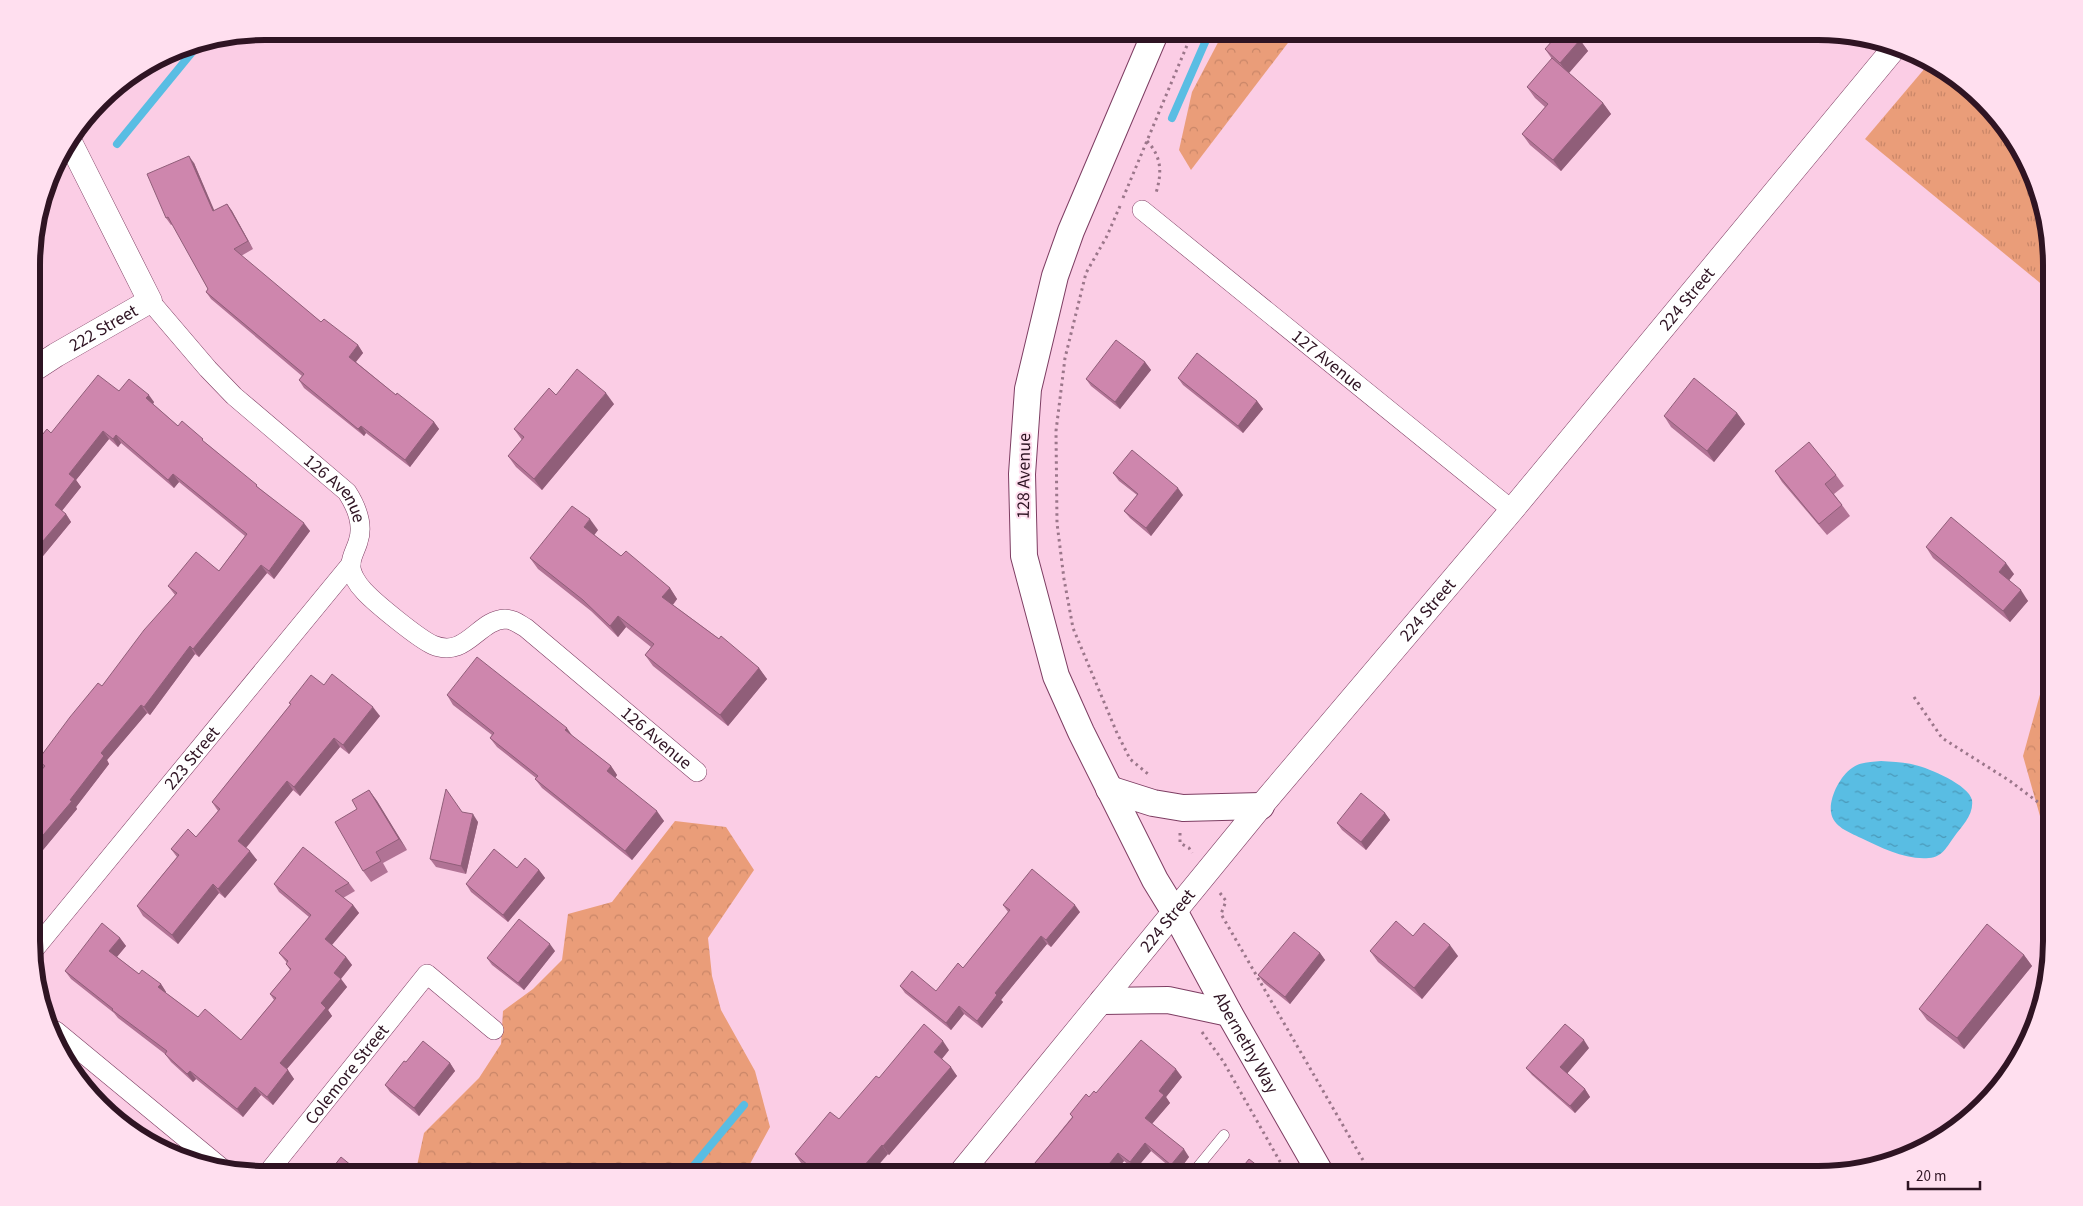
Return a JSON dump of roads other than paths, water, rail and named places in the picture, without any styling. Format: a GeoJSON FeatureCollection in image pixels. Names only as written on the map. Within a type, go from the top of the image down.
{"type":"FeatureCollection","features":[{"type":"Feature","properties":{"kind":"main road","name":"128 Avenue"},"geometry":{"type":"LineString","coordinates":[[1152,40],[1071,231],[1055,276],[1028,389],[1024,455],[1024,556],[1056,676],[1109,789],[1155,880],[1174,911]]}},
{"type":"Feature","properties":{"kind":"main road"},"geometry":{"type":"LineString","coordinates":[[1109,789],[1153,803],[1183,808],[1261,806]]}},
{"type":"Feature","properties":{"kind":"main road","name":"Abernethy Way"},"geometry":{"type":"LineString","coordinates":[[1174,911],[1229,1013],[1317,1166]]}},
{"type":"Feature","properties":{"kind":"main road"},"geometry":{"type":"LineString","coordinates":[[1103,1001],[1168,1000],[1229,1013]]}},
{"type":"Feature","properties":{"kind":"street","name":"224 Street"},"geometry":{"type":"LineString","coordinates":[[966,1166],[1103,1001],[1261,806],[1512,510],[1891,52]]}},
{"type":"Feature","properties":{"kind":"street","name":"126 Avenue"},"geometry":{"type":"LineString","coordinates":[[73,148],[150,301],[208,369],[234,396],[347,492],[358,512],[359,539],[351,564],[354,577],[363,591],[432,645],[444,649],[456,648],[493,622],[505,619],[514,621],[526,628],[697,772]]}},
{"type":"Feature","properties":{"kind":"street","name":"127 Avenue"},"geometry":{"type":"LineString","coordinates":[[1145,212],[1512,510]]}},
{"type":"Feature","properties":{"kind":"street","name":"222 Street"},"geometry":{"type":"LineString","coordinates":[[40,365],[150,301]]}},
{"type":"Feature","properties":{"kind":"street","name":"223 Street"},"geometry":{"type":"LineString","coordinates":[[40,942],[351,564]]}},
{"type":"Feature","properties":{"kind":"street","name":"Colemore Street"},"geometry":{"type":"LineString","coordinates":[[273,1166],[427,974],[494,1030]]}},
{"type":"Feature","properties":{"kind":"street"},"geometry":{"type":"LineString","coordinates":[[61,1035],[211,1159]]}},
{"type":"Feature","properties":{"kind":"lane"},"geometry":{"type":"LineString","coordinates":[[1199,1166],[1224,1135]]}},
{"type":"Feature","properties":{"kind":"water"},"geometry":{"type":"Polygon","coordinates":[[[1881,761],[1907,763],[1929,770],[1948,778],[1969,794],[1972,805],[1969,815],[1947,847],[1938,856],[1929,858],[1911,857],[1877,846],[1847,831],[1838,825],[1832,817],[1832,800],[1843,776],[1858,765],[1881,761]]]}},
{"type":"Feature","properties":{"kind":"waterway"},"geometry":{"type":"LineString","coordinates":[[1172,118],[1206,40]]}},
{"type":"Feature","properties":{"kind":"waterway"},"geometry":{"type":"LineString","coordinates":[[117,144],[192,52]]}},
{"type":"Feature","properties":{"kind":"waterway"},"geometry":{"type":"LineString","coordinates":[[693,1166],[744,1105]]}}]}
